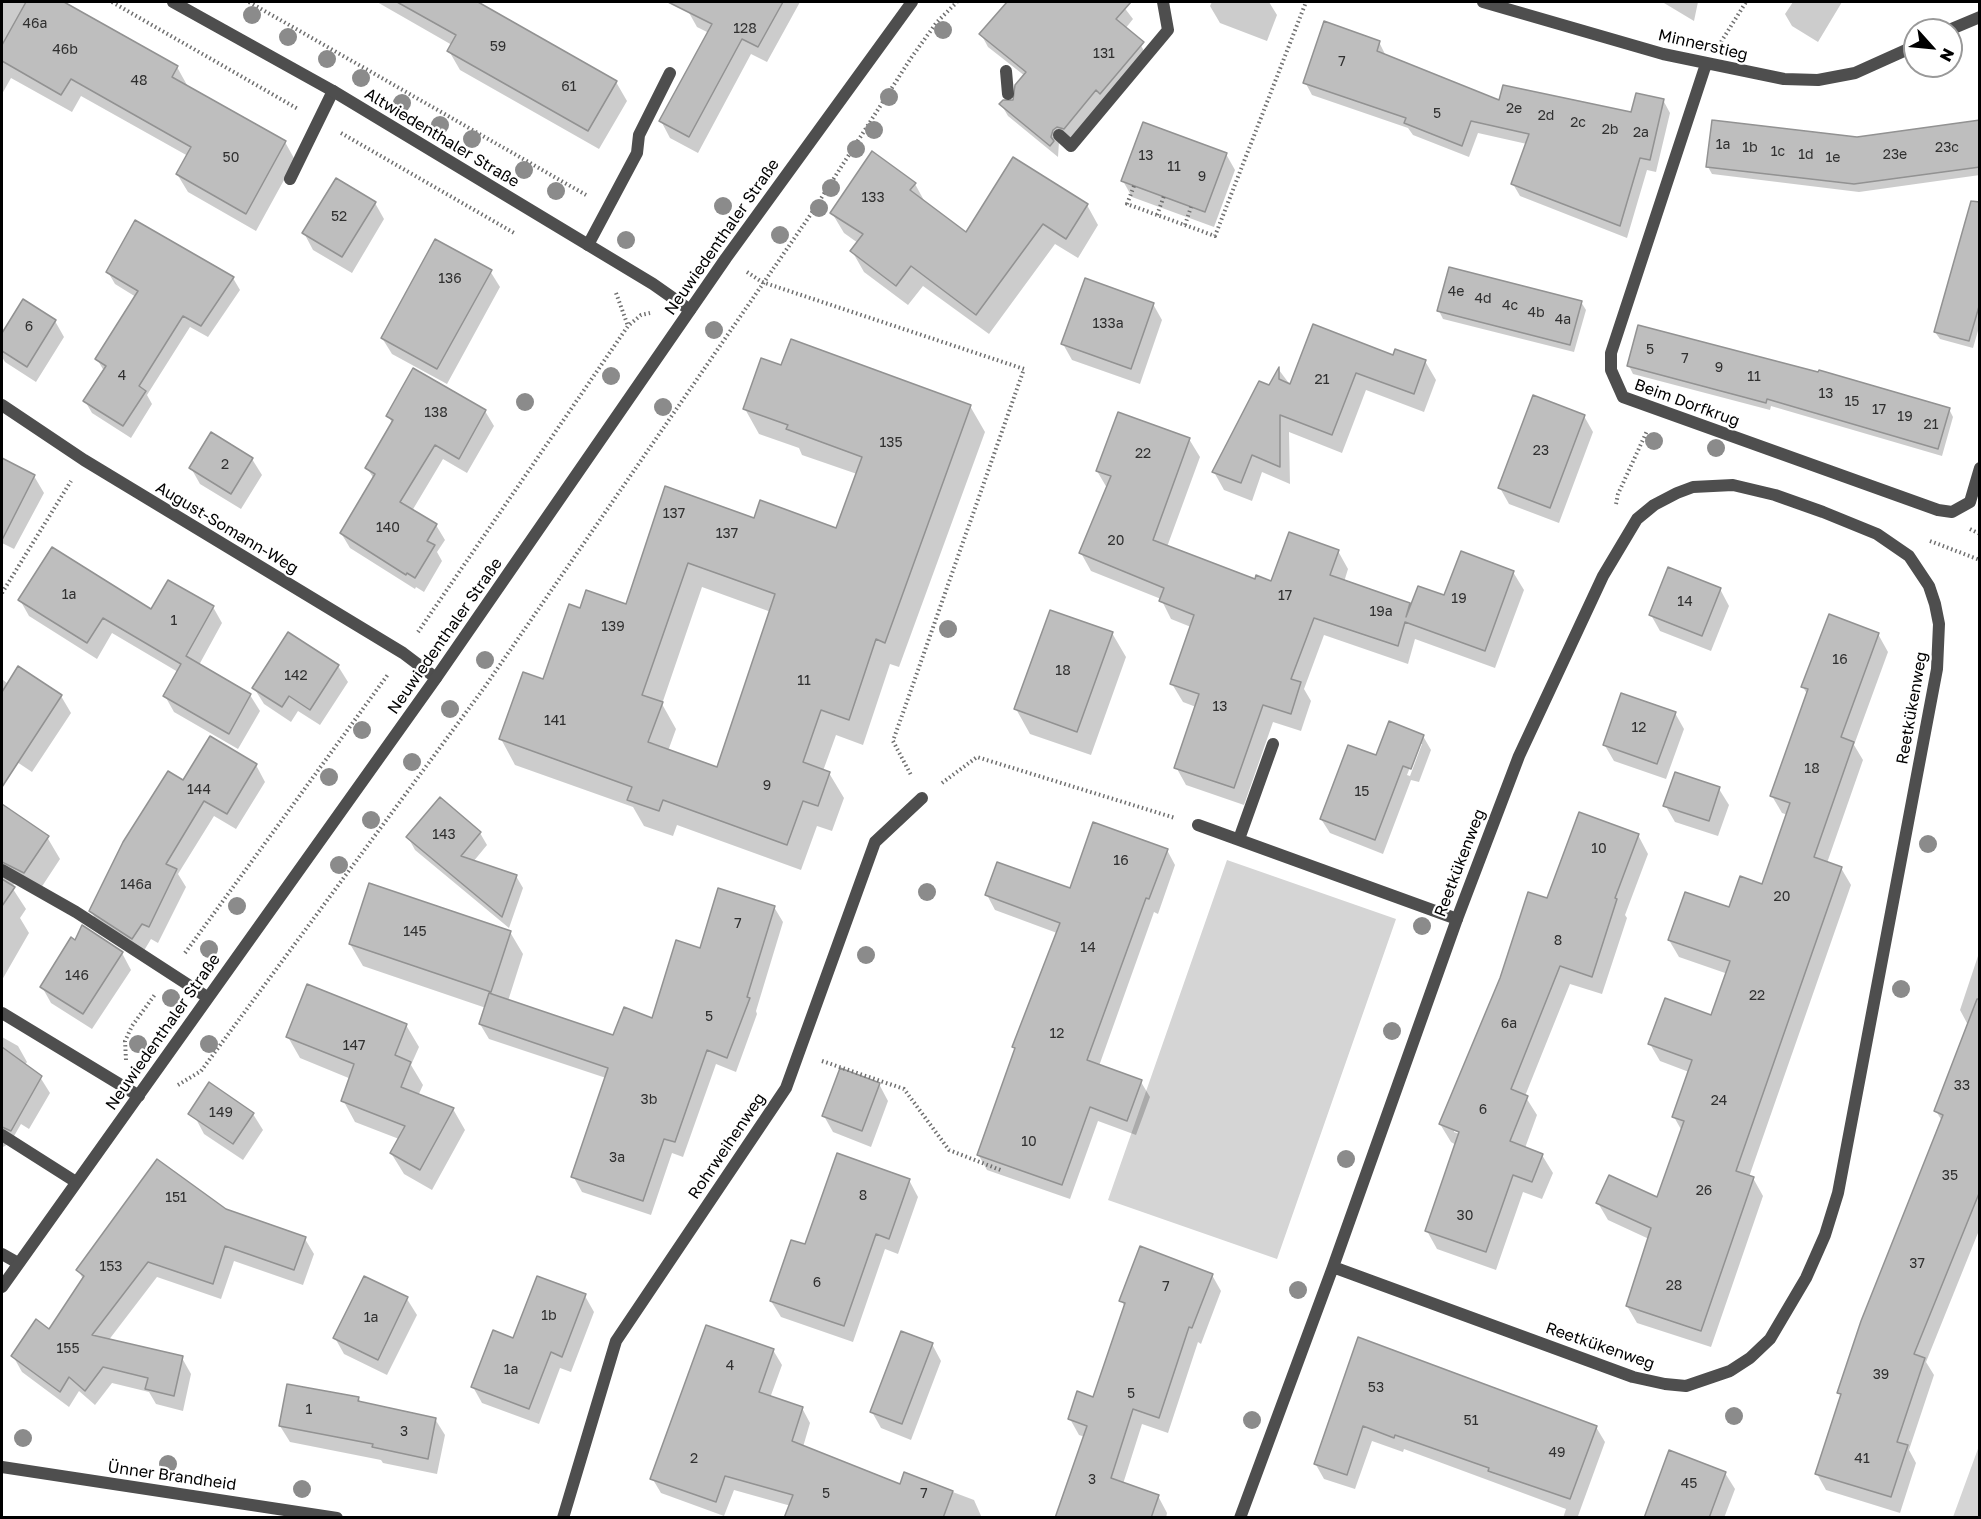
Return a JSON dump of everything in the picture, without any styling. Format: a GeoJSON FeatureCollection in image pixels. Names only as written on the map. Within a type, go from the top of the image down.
{"type":"FeatureCollection","features":[{"type":"Feature","properties":{"kind":"street","name":"Altwiedenthaler Straße"},"geometry":{"type":"LineString","coordinates":[[173,2],[333,91],[588,245],[690,310]]}},
{"type":"Feature","properties":{"kind":"street","name":"Neuwiedenthaler Straße"},"geometry":{"type":"LineString","coordinates":[[2,1287],[436,678],[726,258],[912,2]]}},
{"type":"Feature","properties":{"kind":"street"},"geometry":{"type":"LineString","coordinates":[[1059,135],[1071,146],[1168,30],[1163,2]]}},
{"type":"Feature","properties":{"kind":"street","name":"Minnerstieg"},"geometry":{"type":"LineString","coordinates":[[1484,2],[1706,64],[1784,79],[1818,80],[1855,73],[1903,51]]}},
{"type":"Feature","properties":{"kind":"street"},"geometry":{"type":"LineString","coordinates":[[1963,24],[1980,16]]}},
{"type":"Feature","properties":{"kind":"street","name":"Beim Dorfkrug"},"geometry":{"type":"LineString","coordinates":[[1706,64],[1611,353],[1611,370],[1616,386],[1623,397],[1656,411],[1938,510],[1952,512],[1970,502],[1980,468]]}},
{"type":"Feature","properties":{"kind":"street"},"geometry":{"type":"LineString","coordinates":[[1006,71],[1008,94]]}},
{"type":"Feature","properties":{"kind":"street"},"geometry":{"type":"LineString","coordinates":[[588,245],[637,153],[639,135],[670,73]]}},
{"type":"Feature","properties":{"kind":"street"},"geometry":{"type":"LineString","coordinates":[[290,179],[333,91]]}},
{"type":"Feature","properties":{"kind":"street","name":"August-Somann-Weg"},"geometry":{"type":"LineString","coordinates":[[2,405],[84,460],[403,653],[436,678]]}},
{"type":"Feature","properties":{"kind":"street","name":"Reetkükenweg"},"geometry":{"type":"LineString","coordinates":[[1240,1518],[1333,1266],[1456,919],[1519,756],[1603,576],[1637,519],[1654,505],[1693,487],[1733,485],[1754,489],[1877,534],[1909,556],[1929,586],[1940,624],[1937,669],[1838,1193],[1825,1235],[1806,1278],[1770,1339],[1750,1358],[1730,1371],[1686,1386],[1665,1384],[1633,1377],[1333,1266]]}},
{"type":"Feature","properties":{"kind":"street"},"geometry":{"type":"LineString","coordinates":[[1239,839],[1273,744]]}},
{"type":"Feature","properties":{"kind":"street","name":"Rohrweihenweg"},"geometry":{"type":"LineString","coordinates":[[562,1518],[616,1341],[786,1088],[875,842],[922,798]]}},
{"type":"Feature","properties":{"kind":"street"},"geometry":{"type":"LineString","coordinates":[[1198,825],[1456,919]]}},
{"type":"Feature","properties":{"kind":"street"},"geometry":{"type":"LineString","coordinates":[[2,870],[171,972],[207,997]]}},
{"type":"Feature","properties":{"kind":"street"},"geometry":{"type":"LineString","coordinates":[[2,1013],[139,1096]]}},
{"type":"Feature","properties":{"kind":"street"},"geometry":{"type":"LineString","coordinates":[[2,1135],[76,1182]]}},
{"type":"Feature","properties":{"kind":"street"},"geometry":{"type":"LineString","coordinates":[[2,1254],[18,1263]]}},
{"type":"Feature","properties":{"kind":"street","name":"Ünner Brandheid"},"geometry":{"type":"LineString","coordinates":[[2,1467],[330,1517]]}},
{"type":"Feature","properties":{"kind":"path"},"geometry":{"type":"LineString","coordinates":[[112,2],[523,238]]}},
{"type":"Feature","properties":{"kind":"path"},"geometry":{"type":"LineString","coordinates":[[249,2],[608,207]]}},
{"type":"Feature","properties":{"kind":"path"},"geometry":{"type":"LineString","coordinates":[[690,310],[660,310],[641,315],[628,326],[403,653],[132,1026],[125,1041],[127,1064],[139,1096],[183,1083],[201,1071],[484,688],[861,139],[911,58],[937,22],[957,2]]}},
{"type":"Feature","properties":{"kind":"path"},"geometry":{"type":"LineString","coordinates":[[1134,186],[1127,204],[1215,236],[1306,2]]}},
{"type":"Feature","properties":{"kind":"path"},"geometry":{"type":"LineString","coordinates":[[1706,64],[1746,2]]}},
{"type":"Feature","properties":{"kind":"path"},"geometry":{"type":"LineString","coordinates":[[1157,215],[1164,196]]}},
{"type":"Feature","properties":{"kind":"path"},"geometry":{"type":"LineString","coordinates":[[1185,225],[1191,207]]}},
{"type":"Feature","properties":{"kind":"path"},"geometry":{"type":"LineString","coordinates":[[726,258],[762,282],[1024,369],[893,741],[922,798],[977,757],[1198,825]]}},
{"type":"Feature","properties":{"kind":"path"},"geometry":{"type":"LineString","coordinates":[[615,291],[628,326]]}},
{"type":"Feature","properties":{"kind":"path"},"geometry":{"type":"LineString","coordinates":[[1616,506],[1618,494],[1656,411]]}},
{"type":"Feature","properties":{"kind":"path"},"geometry":{"type":"LineString","coordinates":[[2,593],[84,460]]}},
{"type":"Feature","properties":{"kind":"path"},"geometry":{"type":"LineString","coordinates":[[1909,556],[1926,539],[1980,560]]}},
{"type":"Feature","properties":{"kind":"path"},"geometry":{"type":"LineString","coordinates":[[799,1052],[904,1089],[949,1150],[1004,1171]]}},
{"type":"Feature","properties":{"kind":"shaded area"},"geometry":{"type":"Polygon","coordinates":[[[1227,860],[1396,919],[1277,1259],[1108,1200],[1227,860]]]}},
{"type":"Feature","properties":{"kind":"shaded area"},"geometry":{"type":"Polygon","coordinates":[[[1979,1446],[1979,1517],[1953,1517],[1979,1446]]]}},
{"type":"Feature","properties":{"kind":"building"},"geometry":{"type":"Polygon","coordinates":[[[26,2],[64,2],[178,66],[172,77],[286,141],[246,214],[176,174],[191,147],[71,79],[61,95],[2,61],[2,45],[26,2]]]}},
{"type":"Feature","properties":{"kind":"building"},"geometry":{"type":"Polygon","coordinates":[[[397,2],[478,2],[617,81],[588,131],[447,51],[456,35],[397,2]]]}},
{"type":"Feature","properties":{"kind":"building"},"geometry":{"type":"Polygon","coordinates":[[[668,2],[783,2],[758,47],[742,39],[689,137],[659,121],[712,24],[668,2]]]}},
{"type":"Feature","properties":{"kind":"building"},"geometry":{"type":"Polygon","coordinates":[[[1007,2],[1131,2],[1116,19],[1144,42],[1100,94],[1096,90],[1064,129],[1057,127],[1053,130],[1051,137],[1054,141],[1050,146],[999,104],[1003,100],[1013,100],[1015,85],[1026,72],[979,34],[1007,2]]]}},
{"type":"Feature","properties":{"kind":"building"},"geometry":{"type":"Polygon","coordinates":[[[1324,21],[1380,41],[1377,51],[1499,100],[1503,85],[1631,112],[1636,93],[1664,99],[1650,160],[1640,158],[1620,226],[1511,184],[1529,134],[1471,121],[1462,146],[1404,123],[1406,118],[1303,83],[1324,21]]]}},
{"type":"Feature","properties":{"kind":"building"},"geometry":{"type":"Polygon","coordinates":[[[1712,120],[1857,137],[1980,120],[1980,167],[1854,184],[1706,167],[1712,120]]]}},
{"type":"Feature","properties":{"kind":"building"},"geometry":{"type":"Polygon","coordinates":[[[1143,122],[1227,153],[1205,212],[1121,181],[1143,122]]]}},
{"type":"Feature","properties":{"kind":"building"},"geometry":{"type":"Polygon","coordinates":[[[872,151],[916,183],[910,190],[966,232],[1013,157],[1088,204],[1066,239],[1043,224],[976,315],[911,266],[896,286],[850,251],[863,234],[830,213],[872,151]]]}},
{"type":"Feature","properties":{"kind":"building"},"geometry":{"type":"Polygon","coordinates":[[[336,178],[376,202],[342,257],[302,233],[336,178]]]}},
{"type":"Feature","properties":{"kind":"building"},"geometry":{"type":"Polygon","coordinates":[[[1971,201],[1980,202],[1980,303],[1969,341],[1934,332],[1971,201]]]}},
{"type":"Feature","properties":{"kind":"building"},"geometry":{"type":"Polygon","coordinates":[[[135,220],[234,277],[201,326],[183,316],[139,386],[146,391],[123,426],[83,401],[106,366],[95,359],[138,291],[106,272],[135,220]]]}},
{"type":"Feature","properties":{"kind":"building"},"geometry":{"type":"Polygon","coordinates":[[[435,239],[492,270],[437,369],[381,338],[435,239]]]}},
{"type":"Feature","properties":{"kind":"building"},"geometry":{"type":"Polygon","coordinates":[[[1449,267],[1582,301],[1570,345],[1437,311],[1449,267]]]}},
{"type":"Feature","properties":{"kind":"building"},"geometry":{"type":"Polygon","coordinates":[[[1085,278],[1154,303],[1131,369],[1061,344],[1085,278]]]}},
{"type":"Feature","properties":{"kind":"building"},"geometry":{"type":"Polygon","coordinates":[[[23,299],[56,320],[27,367],[2,351],[2,333],[23,299]]]}},
{"type":"Feature","properties":{"kind":"building"},"geometry":{"type":"Polygon","coordinates":[[[1313,324],[1393,355],[1395,349],[1426,360],[1414,394],[1356,373],[1332,435],[1280,415],[1280,467],[1252,455],[1241,483],[1212,472],[1259,381],[1269,385],[1279,367],[1279,379],[1290,384],[1313,324]]]}},
{"type":"Feature","properties":{"kind":"building"},"geometry":{"type":"Polygon","coordinates":[[[1638,325],[1818,372],[1819,370],[1950,408],[1938,449],[1767,399],[1766,403],[1627,366],[1638,325]]]}},
{"type":"Feature","properties":{"kind":"building"},"geometry":{"type":"Polygon","coordinates":[[[791,339],[971,405],[885,643],[876,639],[849,720],[821,710],[803,762],[830,772],[818,806],[803,801],[787,845],[663,800],[659,811],[627,800],[632,787],[499,739],[523,672],[543,679],[569,604],[580,608],[586,590],[626,604],[665,486],[754,518],[760,500],[836,528],[862,457],[786,429],[788,425],[743,409],[761,358],[781,365],[791,339]],[[688,563],[642,695],[663,702],[648,742],[717,767],[775,594],[688,563]]]}},
{"type":"Feature","properties":{"kind":"building"},"geometry":{"type":"Polygon","coordinates":[[[413,368],[486,410],[459,459],[435,445],[400,502],[437,524],[427,541],[435,545],[415,578],[407,573],[406,575],[340,533],[375,474],[365,468],[393,420],[386,416],[413,368]]]}},
{"type":"Feature","properties":{"kind":"building"},"geometry":{"type":"Polygon","coordinates":[[[1533,395],[1585,415],[1550,508],[1498,488],[1533,395]]]}},
{"type":"Feature","properties":{"kind":"building"},"geometry":{"type":"Polygon","coordinates":[[[1118,412],[1190,438],[1153,540],[1255,579],[1256,575],[1271,581],[1289,532],[1339,550],[1330,575],[1410,603],[1406,617],[1418,586],[1444,595],[1461,551],[1514,571],[1485,651],[1405,622],[1398,646],[1314,618],[1291,679],[1301,682],[1291,714],[1263,705],[1234,788],[1174,768],[1199,694],[1170,684],[1194,615],[1159,601],[1164,588],[1079,553],[1111,476],[1096,471],[1118,412]]]}},
{"type":"Feature","properties":{"kind":"building"},"geometry":{"type":"Polygon","coordinates":[[[211,432],[253,458],[231,494],[189,468],[211,432]]]}},
{"type":"Feature","properties":{"kind":"building"},"geometry":{"type":"Polygon","coordinates":[[[2,458],[35,475],[2,540],[2,458]]]}},
{"type":"Feature","properties":{"kind":"building"},"geometry":{"type":"Polygon","coordinates":[[[52,547],[151,609],[168,580],[214,606],[186,656],[251,694],[229,734],[163,696],[181,664],[103,618],[87,643],[18,600],[52,547]]]}},
{"type":"Feature","properties":{"kind":"building"},"geometry":{"type":"Polygon","coordinates":[[[1668,567],[1721,588],[1702,636],[1649,615],[1668,567]]]}},
{"type":"Feature","properties":{"kind":"building"},"geometry":{"type":"Polygon","coordinates":[[[1050,610],[1113,632],[1077,732],[1014,709],[1050,610]]]}},
{"type":"Feature","properties":{"kind":"building"},"geometry":{"type":"Polygon","coordinates":[[[1829,614],[1879,633],[1841,737],[1854,742],[1814,857],[1842,867],[1736,1171],[1754,1177],[1701,1331],[1626,1306],[1651,1228],[1596,1203],[1609,1175],[1657,1197],[1684,1121],[1672,1117],[1692,1060],[1648,1044],[1665,998],[1711,1015],[1730,961],[1668,940],[1685,892],[1729,907],[1740,876],[1762,884],[1790,803],[1770,796],[1808,689],[1801,687],[1829,614]]]}},
{"type":"Feature","properties":{"kind":"building"},"geometry":{"type":"Polygon","coordinates":[[[288,632],[339,665],[310,710],[289,696],[282,707],[252,688],[288,632]]]}},
{"type":"Feature","properties":{"kind":"building"},"geometry":{"type":"Polygon","coordinates":[[[18,666],[62,695],[2,787],[2,692],[18,666]]]}},
{"type":"Feature","properties":{"kind":"building"},"geometry":{"type":"Polygon","coordinates":[[[1621,693],[1676,712],[1657,764],[1603,745],[1621,693]]]}},
{"type":"Feature","properties":{"kind":"building"},"geometry":{"type":"Polygon","coordinates":[[[1389,721],[1424,735],[1411,769],[1403,766],[1375,840],[1320,819],[1348,745],[1376,755],[1389,721]]]}},
{"type":"Feature","properties":{"kind":"building"},"geometry":{"type":"Polygon","coordinates":[[[210,736],[257,764],[227,814],[204,801],[166,864],[177,869],[149,927],[142,924],[132,939],[89,911],[123,842],[168,771],[183,780],[210,736]]]}},
{"type":"Feature","properties":{"kind":"building"},"geometry":{"type":"Polygon","coordinates":[[[1675,772],[1720,787],[1709,821],[1663,806],[1675,772]]]}},
{"type":"Feature","properties":{"kind":"building"},"geometry":{"type":"Polygon","coordinates":[[[440,797],[481,832],[461,856],[517,875],[502,917],[406,837],[440,797]]]}},
{"type":"Feature","properties":{"kind":"building"},"geometry":{"type":"Polygon","coordinates":[[[2,804],[49,836],[24,873],[2,862],[2,804]]]}},
{"type":"Feature","properties":{"kind":"building"},"geometry":{"type":"Polygon","coordinates":[[[1579,812],[1639,834],[1615,898],[1617,899],[1592,977],[1560,966],[1511,1089],[1528,1096],[1510,1141],[1543,1154],[1532,1182],[1513,1175],[1486,1252],[1425,1231],[1459,1132],[1439,1124],[1500,978],[1528,892],[1547,898],[1579,812]]]}},
{"type":"Feature","properties":{"kind":"building"},"geometry":{"type":"Polygon","coordinates":[[[1093,822],[1168,849],[1149,899],[1146,898],[1087,1060],[1142,1080],[1127,1121],[1090,1107],[1062,1185],[977,1155],[1015,1048],[1012,1047],[1060,923],[985,895],[997,862],[1070,888],[1093,822]]]}},
{"type":"Feature","properties":{"kind":"building"},"geometry":{"type":"Polygon","coordinates":[[[2,879],[15,887],[2,906],[2,879]]]}},
{"type":"Feature","properties":{"kind":"building"},"geometry":{"type":"Polygon","coordinates":[[[369,883],[511,931],[491,992],[349,944],[369,883]]]}},
{"type":"Feature","properties":{"kind":"building"},"geometry":{"type":"Polygon","coordinates":[[[718,888],[775,906],[747,997],[750,998],[727,1058],[707,1050],[675,1142],[664,1139],[643,1201],[571,1177],[608,1068],[479,1024],[489,993],[613,1035],[624,1007],[652,1018],[676,940],[700,948],[718,888]]]}},
{"type":"Feature","properties":{"kind":"building"},"geometry":{"type":"Polygon","coordinates":[[[82,925],[123,952],[83,1014],[40,987],[71,937],[75,940],[82,925]]]}},
{"type":"Feature","properties":{"kind":"building"},"geometry":{"type":"Polygon","coordinates":[[[307,984],[407,1024],[395,1055],[411,1062],[401,1087],[454,1108],[420,1170],[390,1153],[405,1126],[341,1101],[354,1064],[286,1037],[307,984]]]}},
{"type":"Feature","properties":{"kind":"building"},"geometry":{"type":"Polygon","coordinates":[[[1977,999],[1980,999],[1980,1191],[1914,1354],[1925,1358],[1897,1442],[1908,1445],[1891,1497],[1815,1474],[1841,1394],[1837,1393],[1861,1321],[1943,1115],[1934,1111],[1977,999]]]}},
{"type":"Feature","properties":{"kind":"building"},"geometry":{"type":"Polygon","coordinates":[[[2,1047],[42,1076],[11,1131],[2,1127],[2,1047]]]}},
{"type":"Feature","properties":{"kind":"building"},"geometry":{"type":"Polygon","coordinates":[[[840,1068],[880,1083],[862,1131],[822,1116],[840,1068]]]}},
{"type":"Feature","properties":{"kind":"building"},"geometry":{"type":"Polygon","coordinates":[[[209,1082],[254,1113],[233,1144],[188,1114],[209,1082]]]}},
{"type":"Feature","properties":{"kind":"building"},"geometry":{"type":"Polygon","coordinates":[[[837,1153],[910,1179],[889,1239],[876,1234],[844,1326],[770,1301],[791,1240],[805,1244],[837,1153]]]}},
{"type":"Feature","properties":{"kind":"building"},"geometry":{"type":"Polygon","coordinates":[[[157,1159],[226,1209],[306,1237],[294,1270],[225,1246],[213,1284],[148,1262],[92,1335],[183,1356],[174,1396],[145,1389],[148,1378],[103,1367],[85,1391],[69,1377],[60,1392],[11,1356],[36,1319],[49,1329],[84,1276],[76,1270],[157,1159]]]}},
{"type":"Feature","properties":{"kind":"building"},"geometry":{"type":"Polygon","coordinates":[[[1140,1246],[1213,1274],[1192,1328],[1189,1327],[1159,1418],[1133,1409],[1111,1478],[1159,1495],[1151,1518],[1055,1518],[1087,1426],[1068,1419],[1077,1391],[1093,1397],[1125,1303],[1119,1301],[1140,1246]]]}},
{"type":"Feature","properties":{"kind":"building"},"geometry":{"type":"Polygon","coordinates":[[[364,1276],[408,1297],[378,1360],[333,1338],[364,1276]]]}},
{"type":"Feature","properties":{"kind":"building"},"geometry":{"type":"Polygon","coordinates":[[[537,1276],[586,1294],[562,1357],[551,1352],[529,1409],[471,1387],[493,1330],[513,1338],[537,1276]]]}},
{"type":"Feature","properties":{"kind":"building"},"geometry":{"type":"Polygon","coordinates":[[[706,1325],[774,1349],[759,1392],[803,1407],[792,1441],[900,1484],[904,1472],[953,1491],[943,1518],[784,1518],[793,1495],[725,1476],[716,1502],[650,1479],[706,1325]]]}},
{"type":"Feature","properties":{"kind":"building"},"geometry":{"type":"Polygon","coordinates":[[[901,1331],[933,1343],[902,1424],[870,1412],[901,1331]]]}},
{"type":"Feature","properties":{"kind":"building"},"geometry":{"type":"Polygon","coordinates":[[[1358,1337],[1597,1426],[1570,1499],[1488,1471],[1489,1468],[1363,1426],[1347,1475],[1314,1464],[1358,1337]]]}},
{"type":"Feature","properties":{"kind":"building"},"geometry":{"type":"Polygon","coordinates":[[[287,1384],[359,1397],[358,1401],[436,1418],[428,1459],[372,1447],[373,1444],[279,1426],[287,1384]]]}},
{"type":"Feature","properties":{"kind":"building"},"geometry":{"type":"Polygon","coordinates":[[[1669,1450],[1726,1472],[1709,1518],[1644,1518],[1669,1450]]]}}]}
